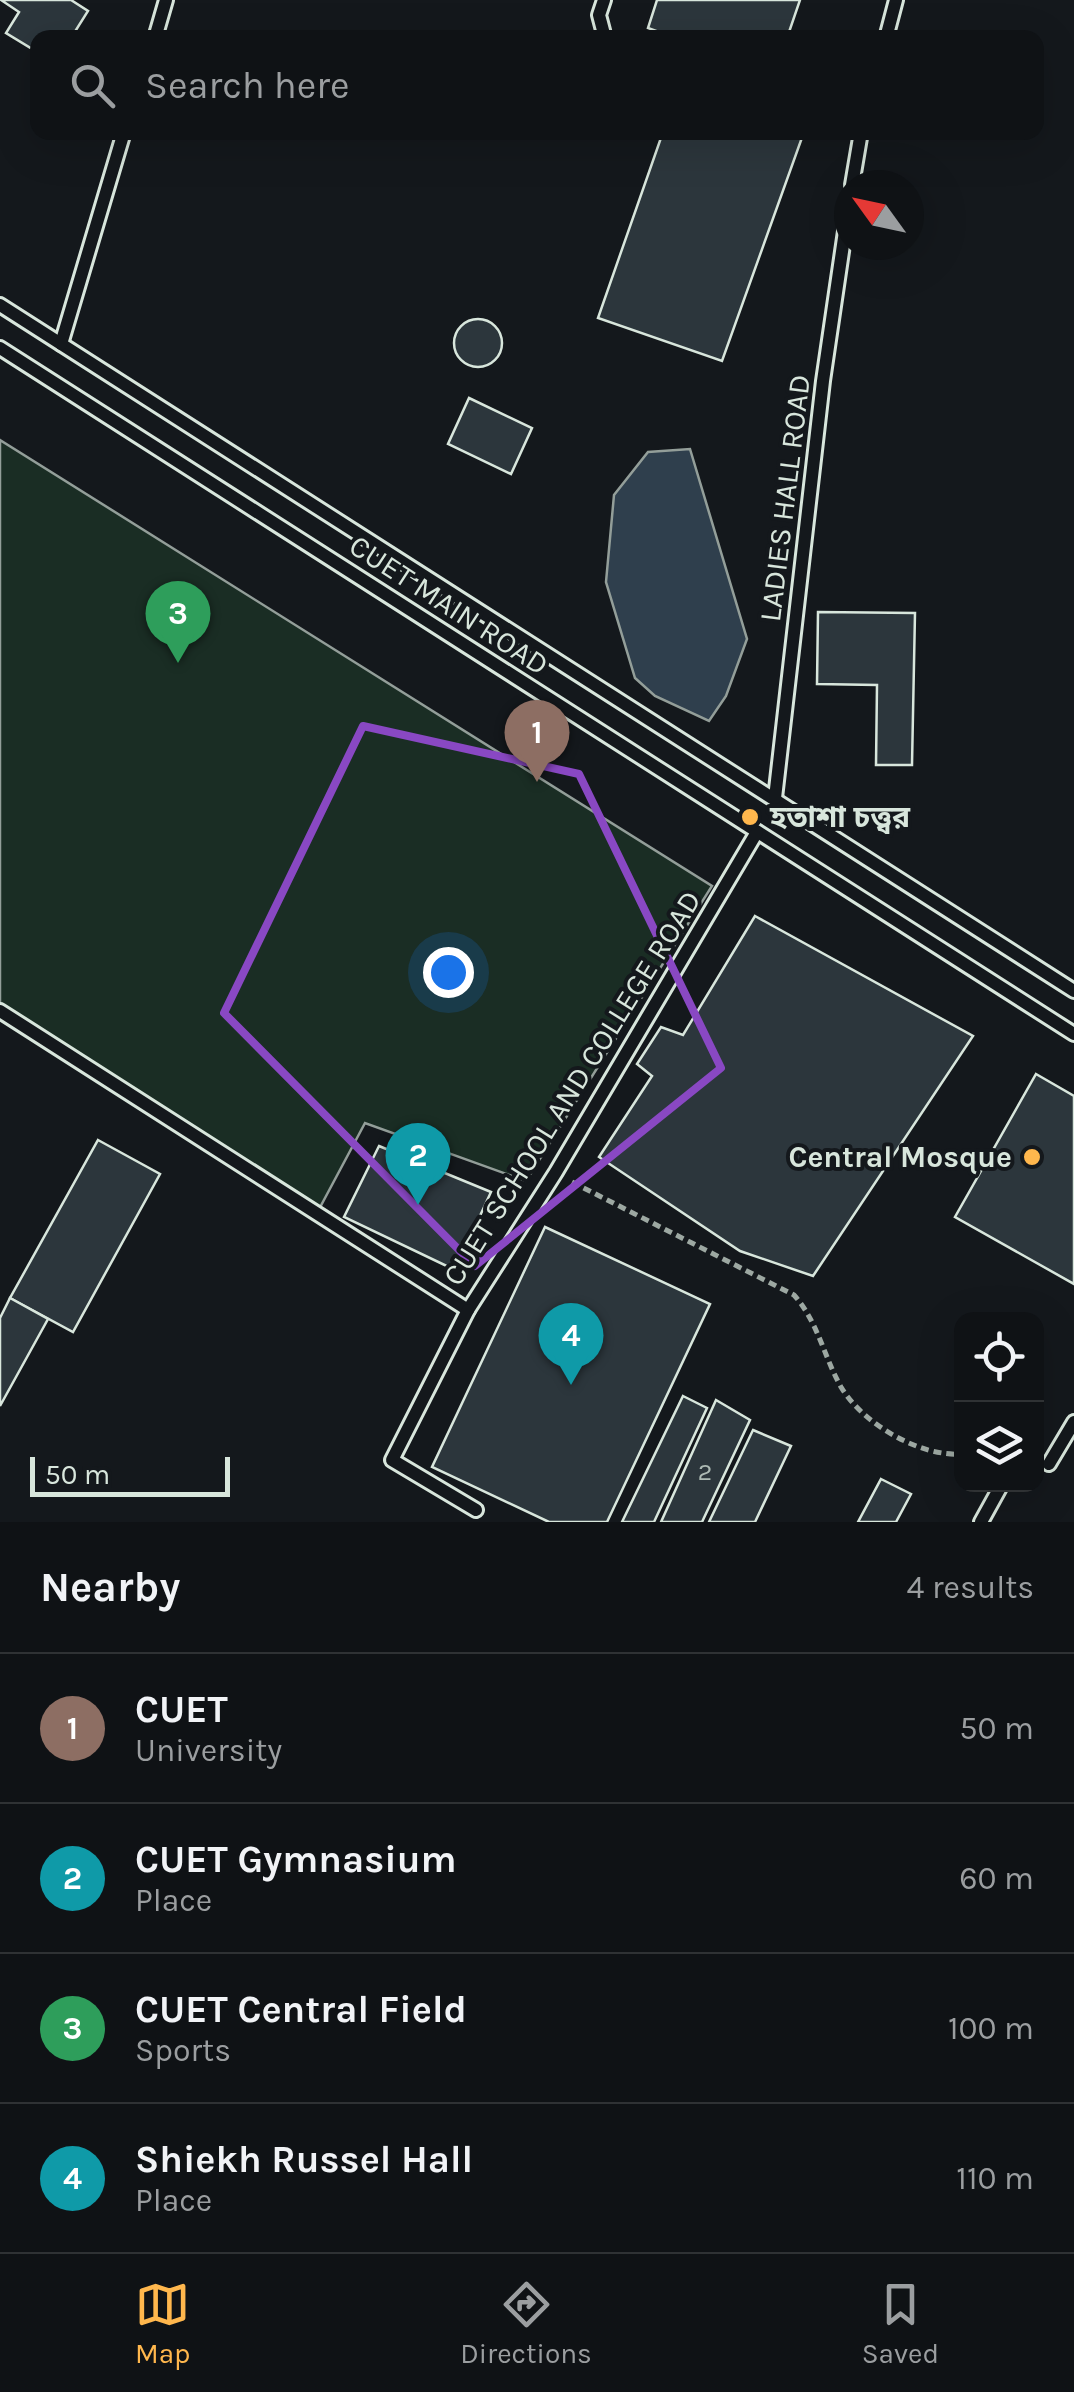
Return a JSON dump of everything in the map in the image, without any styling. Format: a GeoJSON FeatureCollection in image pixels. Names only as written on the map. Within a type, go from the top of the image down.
{"type":"FeatureCollection","features":[{"type":"Feature","properties":{"kind":"lane"},"geometry":{"type":"LineString","coordinates":[[157,30],[166,0]]}},
{"type":"Feature","properties":{"kind":"lane"},"geometry":{"type":"LineString","coordinates":[[603,30],[599,15],[604,0]]}},
{"type":"Feature","properties":{"kind":"lane"},"geometry":{"type":"LineString","coordinates":[[888,30],[896,0]]}},
{"type":"Feature","properties":{"kind":"lane"},"geometry":{"type":"LineString","coordinates":[[61,344],[122,140]]}},
{"type":"Feature","properties":{"kind":"lane"},"geometry":{"type":"LineString","coordinates":[[855,170],[860,140]]}},
{"type":"Feature","properties":{"kind":"lane","name":"LADIES HALL ROAD"},"geometry":{"type":"LineString","coordinates":[[775,798],[841,260]]}},
{"type":"Feature","properties":{"kind":"lane","name":"CUET MAIN ROAD"},"geometry":{"type":"LineString","coordinates":[[0,305],[1074,990]]}},
{"type":"Feature","properties":{"kind":"lane","name":"CUET MAIN ROAD"},"geometry":{"type":"LineString","coordinates":[[0,348],[1074,1034]]}},
{"type":"Feature","properties":{"kind":"lane","name":"CUET SCHOOL AND COLLEGE ROAD"},"geometry":{"type":"LineString","coordinates":[[0,1010],[468,1310],[556,1172],[757,832]]}},
{"type":"Feature","properties":{"kind":"lane"},"geometry":{"type":"LineString","coordinates":[[468,1310],[392,1460],[476,1510]]}},
{"type":"Feature","properties":{"kind":"lane"},"geometry":{"type":"LineString","coordinates":[[1049,1464],[1074,1422]]}},
{"type":"Feature","properties":{"kind":"lane"},"geometry":{"type":"LineString","coordinates":[[981,1522],[998,1492]]}},
{"type":"Feature","properties":{"kind":"path"},"geometry":{"type":"LineString","coordinates":[[556,1172],[616,1207],[794,1296],[808,1311],[842,1390],[872,1420],[924,1450],[954,1453]]}},
{"type":"Feature","properties":{"kind":"highlighted area"},"geometry":{"type":"Polygon","coordinates":[[[363,726],[579,774],[721,1068],[475,1266],[224,1013],[363,726]]]}},
{"type":"Feature","properties":{"kind":"green space"},"geometry":{"type":"Polygon","coordinates":[[[0,440],[712,886],[526,1181],[365,1123],[317,1213],[0,1007],[0,440]]]}},
{"type":"Feature","properties":{"kind":"water"},"geometry":{"type":"Polygon","coordinates":[[[690,449],[747,639],[726,696],[709,721],[655,696],[635,678],[606,582],[614,495],[648,452],[690,449]]]}},
{"type":"Feature","properties":{"kind":"building"},"geometry":{"type":"Polygon","coordinates":[[[1,0],[71,0],[88,11],[76,30],[30,30],[30,48],[6,33],[19,12],[1,0]]]}},
{"type":"Feature","properties":{"kind":"building"},"geometry":{"type":"Polygon","coordinates":[[[657,0],[800,0],[790,30],[648,28],[657,0]]]}},
{"type":"Feature","properties":{"kind":"building"},"geometry":{"type":"Polygon","coordinates":[[[660,140],[801,140],[722,361],[598,318],[660,140]]]}},
{"type":"Feature","properties":{"kind":"building"},"geometry":{"type":"Polygon","coordinates":[[[478,319],[495,326],[502,343],[495,360],[478,367],[461,360],[454,343],[461,326],[478,319]]]}},
{"type":"Feature","properties":{"kind":"building"},"geometry":{"type":"Polygon","coordinates":[[[469,398],[532,428],[511,474],[448,444],[469,398]]]}},
{"type":"Feature","properties":{"kind":"building"},"geometry":{"type":"Polygon","coordinates":[[[818,612],[915,613],[912,765],[876,765],[877,685],[817,684],[818,612]]]}},
{"type":"Feature","properties":{"kind":"building"},"geometry":{"type":"Polygon","coordinates":[[[755,916],[973,1036],[813,1276],[740,1251],[599,1157],[652,1076],[637,1064],[661,1027],[683,1035],[755,916]]]}},
{"type":"Feature","properties":{"kind":"building","name":"Central Mosque"},"geometry":{"type":"Polygon","coordinates":[[[1036,1074],[1074,1096],[1074,1284],[955,1217],[1036,1074]]]}},
{"type":"Feature","properties":{"kind":"building"},"geometry":{"type":"Polygon","coordinates":[[[98,1140],[160,1174],[73,1332],[10,1298],[98,1140]]]}},
{"type":"Feature","properties":{"kind":"building"},"geometry":{"type":"Polygon","coordinates":[[[379,1146],[491,1192],[455,1270],[344,1217],[379,1146]]]}},
{"type":"Feature","properties":{"kind":"building"},"geometry":{"type":"Polygon","coordinates":[[[545,1227],[710,1304],[607,1522],[549,1522],[432,1467],[545,1227]]]}},
{"type":"Feature","properties":{"kind":"building"},"geometry":{"type":"Polygon","coordinates":[[[10,1298],[48,1319],[0,1406],[0,1318],[10,1298]]]}},
{"type":"Feature","properties":{"kind":"building"},"geometry":{"type":"Polygon","coordinates":[[[683,1396],[707,1408],[654,1522],[622,1522],[683,1396]]]}},
{"type":"Feature","properties":{"kind":"building"},"geometry":{"type":"Polygon","coordinates":[[[716,1400],[750,1420],[702,1522],[661,1522],[716,1400]]]}},
{"type":"Feature","properties":{"kind":"building"},"geometry":{"type":"Polygon","coordinates":[[[753,1430],[791,1446],[755,1522],[709,1522],[753,1430]]]}},
{"type":"Feature","properties":{"kind":"building"},"geometry":{"type":"Polygon","coordinates":[[[881,1479],[911,1494],[896,1522],[858,1522],[881,1479]]]}},
{"type":"Feature","properties":{"kind":"place","name":"CUET Central Field"},"geometry":{"type":"Point","coordinates":[178,663]}},
{"type":"Feature","properties":{"kind":"place","name":"CUET"},"geometry":{"type":"Point","coordinates":[537,782]}},
{"type":"Feature","properties":{"kind":"place","name":"হতাশা চত্ত্বর"},"geometry":{"type":"Point","coordinates":[750,817]}},
{"type":"Feature","properties":{"kind":"place","name":"Central Mosque"},"geometry":{"type":"Point","coordinates":[1032,1157]}},
{"type":"Feature","properties":{"kind":"place","name":"CUET Gymnasium"},"geometry":{"type":"Point","coordinates":[418,1205]}},
{"type":"Feature","properties":{"kind":"place","name":"Shiekh Russel Hall"},"geometry":{"type":"Point","coordinates":[571,1385]}}]}
